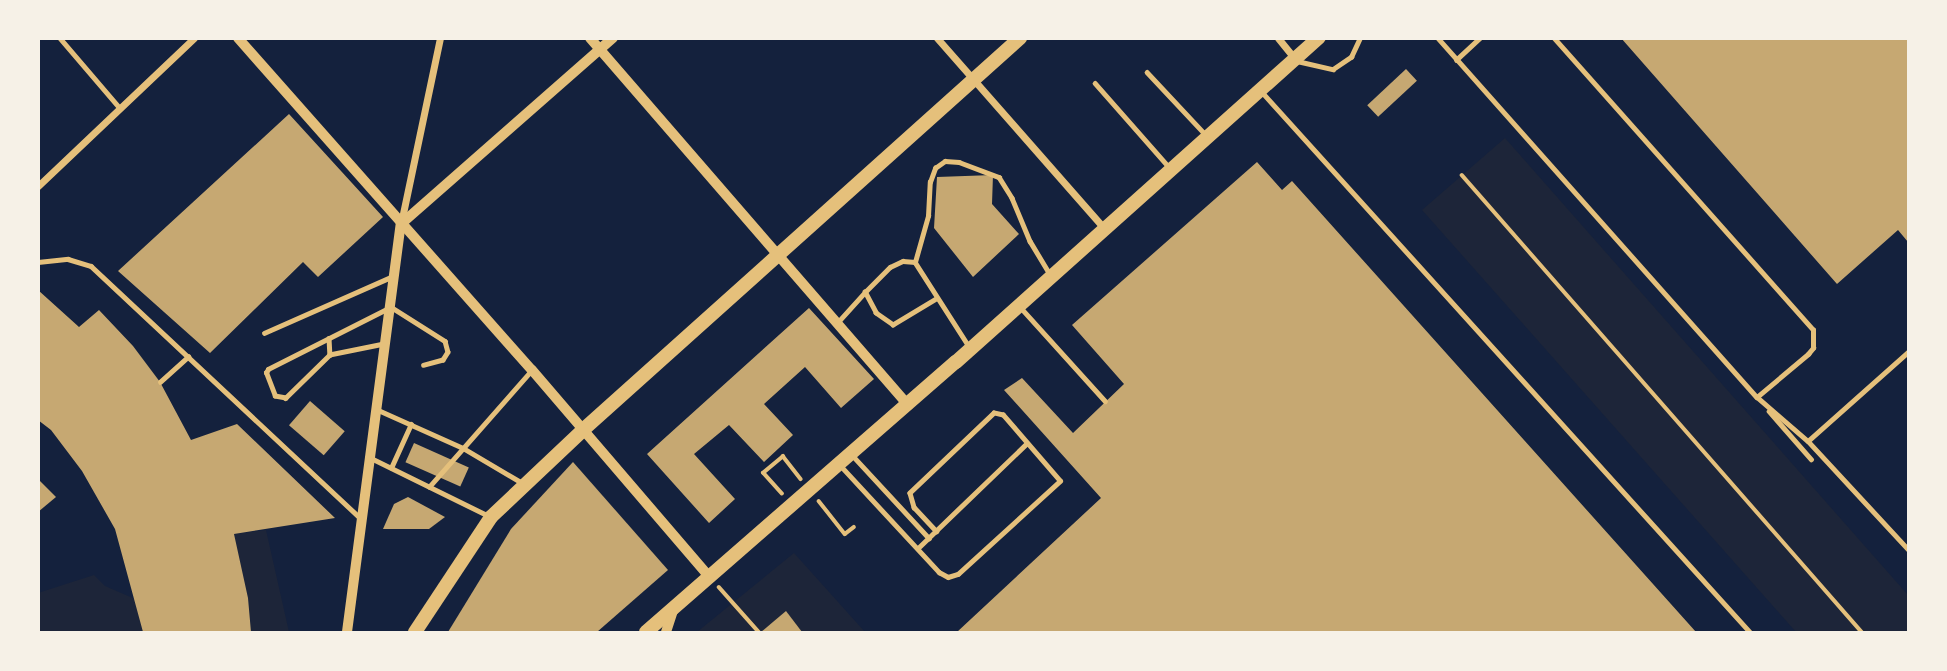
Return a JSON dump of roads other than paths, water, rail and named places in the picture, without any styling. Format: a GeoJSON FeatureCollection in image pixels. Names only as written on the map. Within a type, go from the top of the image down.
{"type":"FeatureCollection","features":[{"type":"Feature","properties":{"kind":"main road"},"geometry":{"type":"LineString","coordinates":[[415,632],[491,517],[584,429],[1020,38]]}},
{"type":"Feature","properties":{"kind":"main road"},"geometry":{"type":"LineString","coordinates":[[646,632],[908,405],[1297,61],[1319,38]]}},
{"type":"Feature","properties":{"kind":"street"},"geometry":{"type":"LineString","coordinates":[[38,186],[194,38]]}},
{"type":"Feature","properties":{"kind":"street"},"geometry":{"type":"LineString","coordinates":[[238,38],[584,429],[710,578]]}},
{"type":"Feature","properties":{"kind":"street"},"geometry":{"type":"LineString","coordinates":[[347,632],[401,224],[440,38]]}},
{"type":"Feature","properties":{"kind":"street"},"geometry":{"type":"LineString","coordinates":[[590,38],[908,405]]}},
{"type":"Feature","properties":{"kind":"street"},"geometry":{"type":"LineString","coordinates":[[401,224],[613,38]]}},
{"type":"Feature","properties":{"kind":"street"},"geometry":{"type":"LineString","coordinates":[[937,38],[1105,229]]}},
{"type":"Feature","properties":{"kind":"street"},"geometry":{"type":"LineString","coordinates":[[1278,38],[1297,61]]}},
{"type":"Feature","properties":{"kind":"street"},"geometry":{"type":"LineString","coordinates":[[666,632],[673,610]]}},
{"type":"Feature","properties":{"kind":"lane"},"geometry":{"type":"LineString","coordinates":[[60,38],[119,107]]}},
{"type":"Feature","properties":{"kind":"lane"},"geometry":{"type":"LineString","coordinates":[[1297,61],[1333,69],[1352,57],[1360,38]]}},
{"type":"Feature","properties":{"kind":"lane"},"geometry":{"type":"LineString","coordinates":[[1437,38],[1811,459]]}},
{"type":"Feature","properties":{"kind":"lane"},"geometry":{"type":"LineString","coordinates":[[1456,60],[1480,38]]}},
{"type":"Feature","properties":{"kind":"lane"},"geometry":{"type":"LineString","coordinates":[[1554,38],[1813,330],[1813,348],[1808,354],[1757,397]]}},
{"type":"Feature","properties":{"kind":"lane"},"geometry":{"type":"LineString","coordinates":[[1147,72],[1208,137]]}},
{"type":"Feature","properties":{"kind":"lane"},"geometry":{"type":"LineString","coordinates":[[1095,83],[1171,170]]}},
{"type":"Feature","properties":{"kind":"lane"},"geometry":{"type":"LineString","coordinates":[[1261,91],[1750,632]]}},
{"type":"Feature","properties":{"kind":"lane"},"geometry":{"type":"LineString","coordinates":[[915,262],[928,216],[930,182],[935,168],[945,161],[959,162],[999,177],[1012,198],[1030,241],[1052,276]]}},
{"type":"Feature","properties":{"kind":"lane"},"geometry":{"type":"LineString","coordinates":[[38,262],[68,260],[91,266],[360,519]]}},
{"type":"Feature","properties":{"kind":"lane"},"geometry":{"type":"LineString","coordinates":[[838,322],[890,267],[902,261],[915,262]]}},
{"type":"Feature","properties":{"kind":"lane"},"geometry":{"type":"LineString","coordinates":[[915,262],[970,349]]}},
{"type":"Feature","properties":{"kind":"lane"},"geometry":{"type":"LineString","coordinates":[[264,333],[394,276]]}},
{"type":"Feature","properties":{"kind":"lane"},"geometry":{"type":"LineString","coordinates":[[865,292],[876,313],[894,325],[936,299]]}},
{"type":"Feature","properties":{"kind":"lane"},"geometry":{"type":"LineString","coordinates":[[1019,306],[1105,401]]}},
{"type":"Feature","properties":{"kind":"lane"},"geometry":{"type":"LineString","coordinates":[[386,344],[330,355],[286,398],[275,396],[267,369],[391,307],[445,341],[448,352],[443,360],[424,365]]}},
{"type":"Feature","properties":{"kind":"lane"},"geometry":{"type":"LineString","coordinates":[[329,338],[330,355]]}},
{"type":"Feature","properties":{"kind":"lane"},"geometry":{"type":"LineString","coordinates":[[1808,441],[1909,351]]}},
{"type":"Feature","properties":{"kind":"lane"},"geometry":{"type":"LineString","coordinates":[[160,382],[188,358]]}},
{"type":"Feature","properties":{"kind":"lane"},"geometry":{"type":"LineString","coordinates":[[429,486],[532,370]]}},
{"type":"Feature","properties":{"kind":"lane"},"geometry":{"type":"LineString","coordinates":[[1757,397],[1808,441],[1909,550]]}},
{"type":"Feature","properties":{"kind":"lane"},"geometry":{"type":"LineString","coordinates":[[376,408],[463,448],[525,484]]}},
{"type":"Feature","properties":{"kind":"lane"},"geometry":{"type":"LineString","coordinates":[[839,465],[939,572],[948,577],[958,574],[1060,481],[1003,415],[994,413],[914,488],[910,500],[936,531]]}},
{"type":"Feature","properties":{"kind":"lane"},"geometry":{"type":"LineString","coordinates":[[391,468],[411,424]]}},
{"type":"Feature","properties":{"kind":"lane"},"geometry":{"type":"LineString","coordinates":[[918,548],[1027,443]]}},
{"type":"Feature","properties":{"kind":"lane"},"geometry":{"type":"LineString","coordinates":[[852,454],[929,538]]}},
{"type":"Feature","properties":{"kind":"lane"},"geometry":{"type":"LineString","coordinates":[[371,458],[491,517]]}}]}
